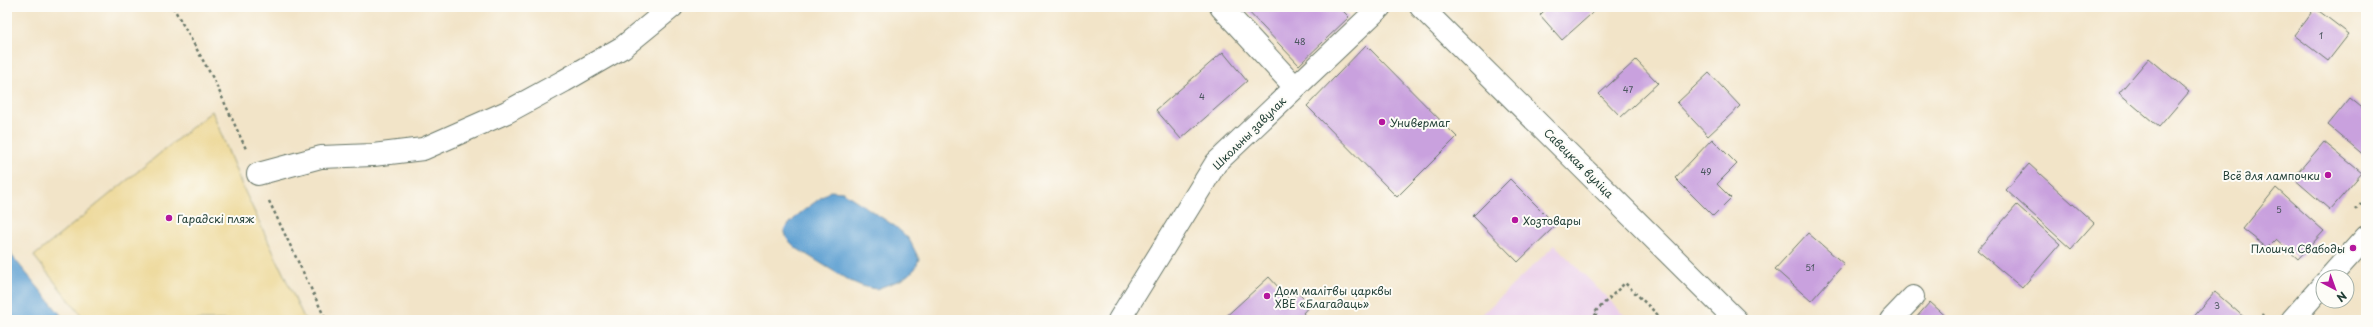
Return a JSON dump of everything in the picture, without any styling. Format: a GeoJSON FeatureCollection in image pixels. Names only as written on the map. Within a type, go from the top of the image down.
{"type":"FeatureCollection","features":[{"type":"Feature","properties":{"kind":"street"},"geometry":{"type":"LineString","coordinates":[[258,174],[321,156],[373,155],[423,149],[507,112],[564,81],[623,47],[672,7]]}},
{"type":"Feature","properties":{"kind":"street"},"geometry":{"type":"LineString","coordinates":[[1221,7],[1295,87]]}},
{"type":"Feature","properties":{"kind":"street","name":"Школьны завулак"},"geometry":{"type":"LineString","coordinates":[[1119,320],[1216,163],[1380,7]]}},
{"type":"Feature","properties":{"kind":"street","name":"Савецкая вуліца"},"geometry":{"type":"LineString","coordinates":[[1421,7],[1736,320]]}},
{"type":"Feature","properties":{"kind":"street"},"geometry":{"type":"LineString","coordinates":[[2337,269],[2366,237]]}},
{"type":"Feature","properties":{"kind":"street"},"geometry":{"type":"LineString","coordinates":[[2292,320],[2315,295]]}},
{"type":"Feature","properties":{"kind":"street"},"geometry":{"type":"LineString","coordinates":[[1891,320],[1912,297]]}},
{"type":"Feature","properties":{"kind":"path"},"geometry":{"type":"LineString","coordinates":[[1601,320],[1594,313],[1626,282],[1660,317],[1656,320]]}},
{"type":"Feature","properties":{"kind":"shaded area"},"geometry":{"type":"Polygon","coordinates":[[[1555,245],[1629,320],[1476,320],[1555,245]]]}},
{"type":"Feature","properties":{"kind":"sand","name":"Гарадскі пляж"},"geometry":{"type":"Polygon","coordinates":[[[212,111],[241,183],[305,320],[85,320],[34,256],[212,111]]]}},
{"type":"Feature","properties":{"kind":"water"},"geometry":{"type":"Polygon","coordinates":[[[830,191],[843,192],[896,227],[909,239],[919,259],[915,269],[903,279],[876,289],[862,286],[848,280],[796,248],[787,239],[784,229],[799,214],[830,191]]]}},
{"type":"Feature","properties":{"kind":"water"},"geometry":{"type":"Polygon","coordinates":[[[7,237],[12,256],[65,320],[7,320],[7,237]]]}},
{"type":"Feature","properties":{"kind":"building"},"geometry":{"type":"Polygon","coordinates":[[[1244,7],[1339,7],[1349,17],[1299,65],[1244,7]]]}},
{"type":"Feature","properties":{"kind":"building"},"geometry":{"type":"Polygon","coordinates":[[[1548,7],[1599,7],[1562,40],[1540,15],[1548,7]]]}},
{"type":"Feature","properties":{"kind":"building"},"geometry":{"type":"Polygon","coordinates":[[[2315,8],[2349,34],[2328,61],[2294,35],[2315,8]]]}},
{"type":"Feature","properties":{"kind":"building","name":"Универмаг"},"geometry":{"type":"Polygon","coordinates":[[[1366,45],[1457,137],[1397,197],[1307,106],[1366,45]]]}},
{"type":"Feature","properties":{"kind":"building"},"geometry":{"type":"Polygon","coordinates":[[[1223,52],[1247,81],[1181,139],[1156,110],[1223,52]]]}},
{"type":"Feature","properties":{"kind":"building"},"geometry":{"type":"Polygon","coordinates":[[[2149,58],[2189,92],[2159,127],[2119,93],[2149,58]]]}},
{"type":"Feature","properties":{"kind":"building"},"geometry":{"type":"Polygon","coordinates":[[[1636,60],[1658,83],[1621,117],[1599,94],[1636,60]]]}},
{"type":"Feature","properties":{"kind":"building"},"geometry":{"type":"Polygon","coordinates":[[[1709,73],[1740,106],[1708,136],[1677,103],[1709,73]]]}},
{"type":"Feature","properties":{"kind":"building"},"geometry":{"type":"Polygon","coordinates":[[[2350,98],[2366,111],[2366,157],[2328,125],[2350,98]]]}},
{"type":"Feature","properties":{"kind":"building"},"geometry":{"type":"Polygon","coordinates":[[[1712,139],[1737,164],[1717,184],[1731,198],[1713,216],[1675,178],[1712,139]]]}},
{"type":"Feature","properties":{"kind":"building","name":"Всё для лампочки"},"geometry":{"type":"Polygon","coordinates":[[[2324,142],[2362,173],[2330,210],[2293,178],[2324,142]]]}},
{"type":"Feature","properties":{"kind":"building"},"geometry":{"type":"Polygon","coordinates":[[[2029,164],[2094,223],[2071,249],[2006,190],[2029,164]]]}},
{"type":"Feature","properties":{"kind":"building","name":"Хозтовары"},"geometry":{"type":"Polygon","coordinates":[[[1510,179],[1556,225],[1518,262],[1473,216],[1510,179]]]}},
{"type":"Feature","properties":{"kind":"building"},"geometry":{"type":"Polygon","coordinates":[[[2276,188],[2324,231],[2298,259],[2276,239],[2267,248],[2243,229],[2276,188]]]}},
{"type":"Feature","properties":{"kind":"building"},"geometry":{"type":"Polygon","coordinates":[[[2017,205],[2060,244],[2022,288],[1977,250],[2017,205]]]}},
{"type":"Feature","properties":{"kind":"building"},"geometry":{"type":"Polygon","coordinates":[[[1808,233],[1844,264],[1811,301],[1775,269],[1808,233]]]}},
{"type":"Feature","properties":{"kind":"building","name":"Дом малітвы царквы ХВЕ «Благадаць»"},"geometry":{"type":"Polygon","coordinates":[[[1269,277],[1290,300],[1298,293],[1310,305],[1303,313],[1309,320],[1222,320],[1269,277]]]}},
{"type":"Feature","properties":{"kind":"building"},"geometry":{"type":"Polygon","coordinates":[[[2215,292],[2246,319],[2191,320],[2215,292]]]}},
{"type":"Feature","properties":{"kind":"building"},"geometry":{"type":"Polygon","coordinates":[[[1930,302],[1950,320],[1914,320],[1930,302]]]}},
{"type":"Feature","properties":{"kind":"place","name":"Универмаг"},"geometry":{"type":"Point","coordinates":[1382,122]}},
{"type":"Feature","properties":{"kind":"place","name":"Всё для лампочки"},"geometry":{"type":"Point","coordinates":[2328,175]}},
{"type":"Feature","properties":{"kind":"place","name":"Гарадскі пляж"},"geometry":{"type":"Point","coordinates":[169,218]}},
{"type":"Feature","properties":{"kind":"place","name":"Хозтовары"},"geometry":{"type":"Point","coordinates":[1515,220]}},
{"type":"Feature","properties":{"kind":"place","name":"Плошча Свабоды"},"geometry":{"type":"Point","coordinates":[2353,248]}},
{"type":"Feature","properties":{"kind":"place","name":"Дом малітвы царквы ХВЕ «Благадаць»"},"geometry":{"type":"Point","coordinates":[1267,296]}}]}
